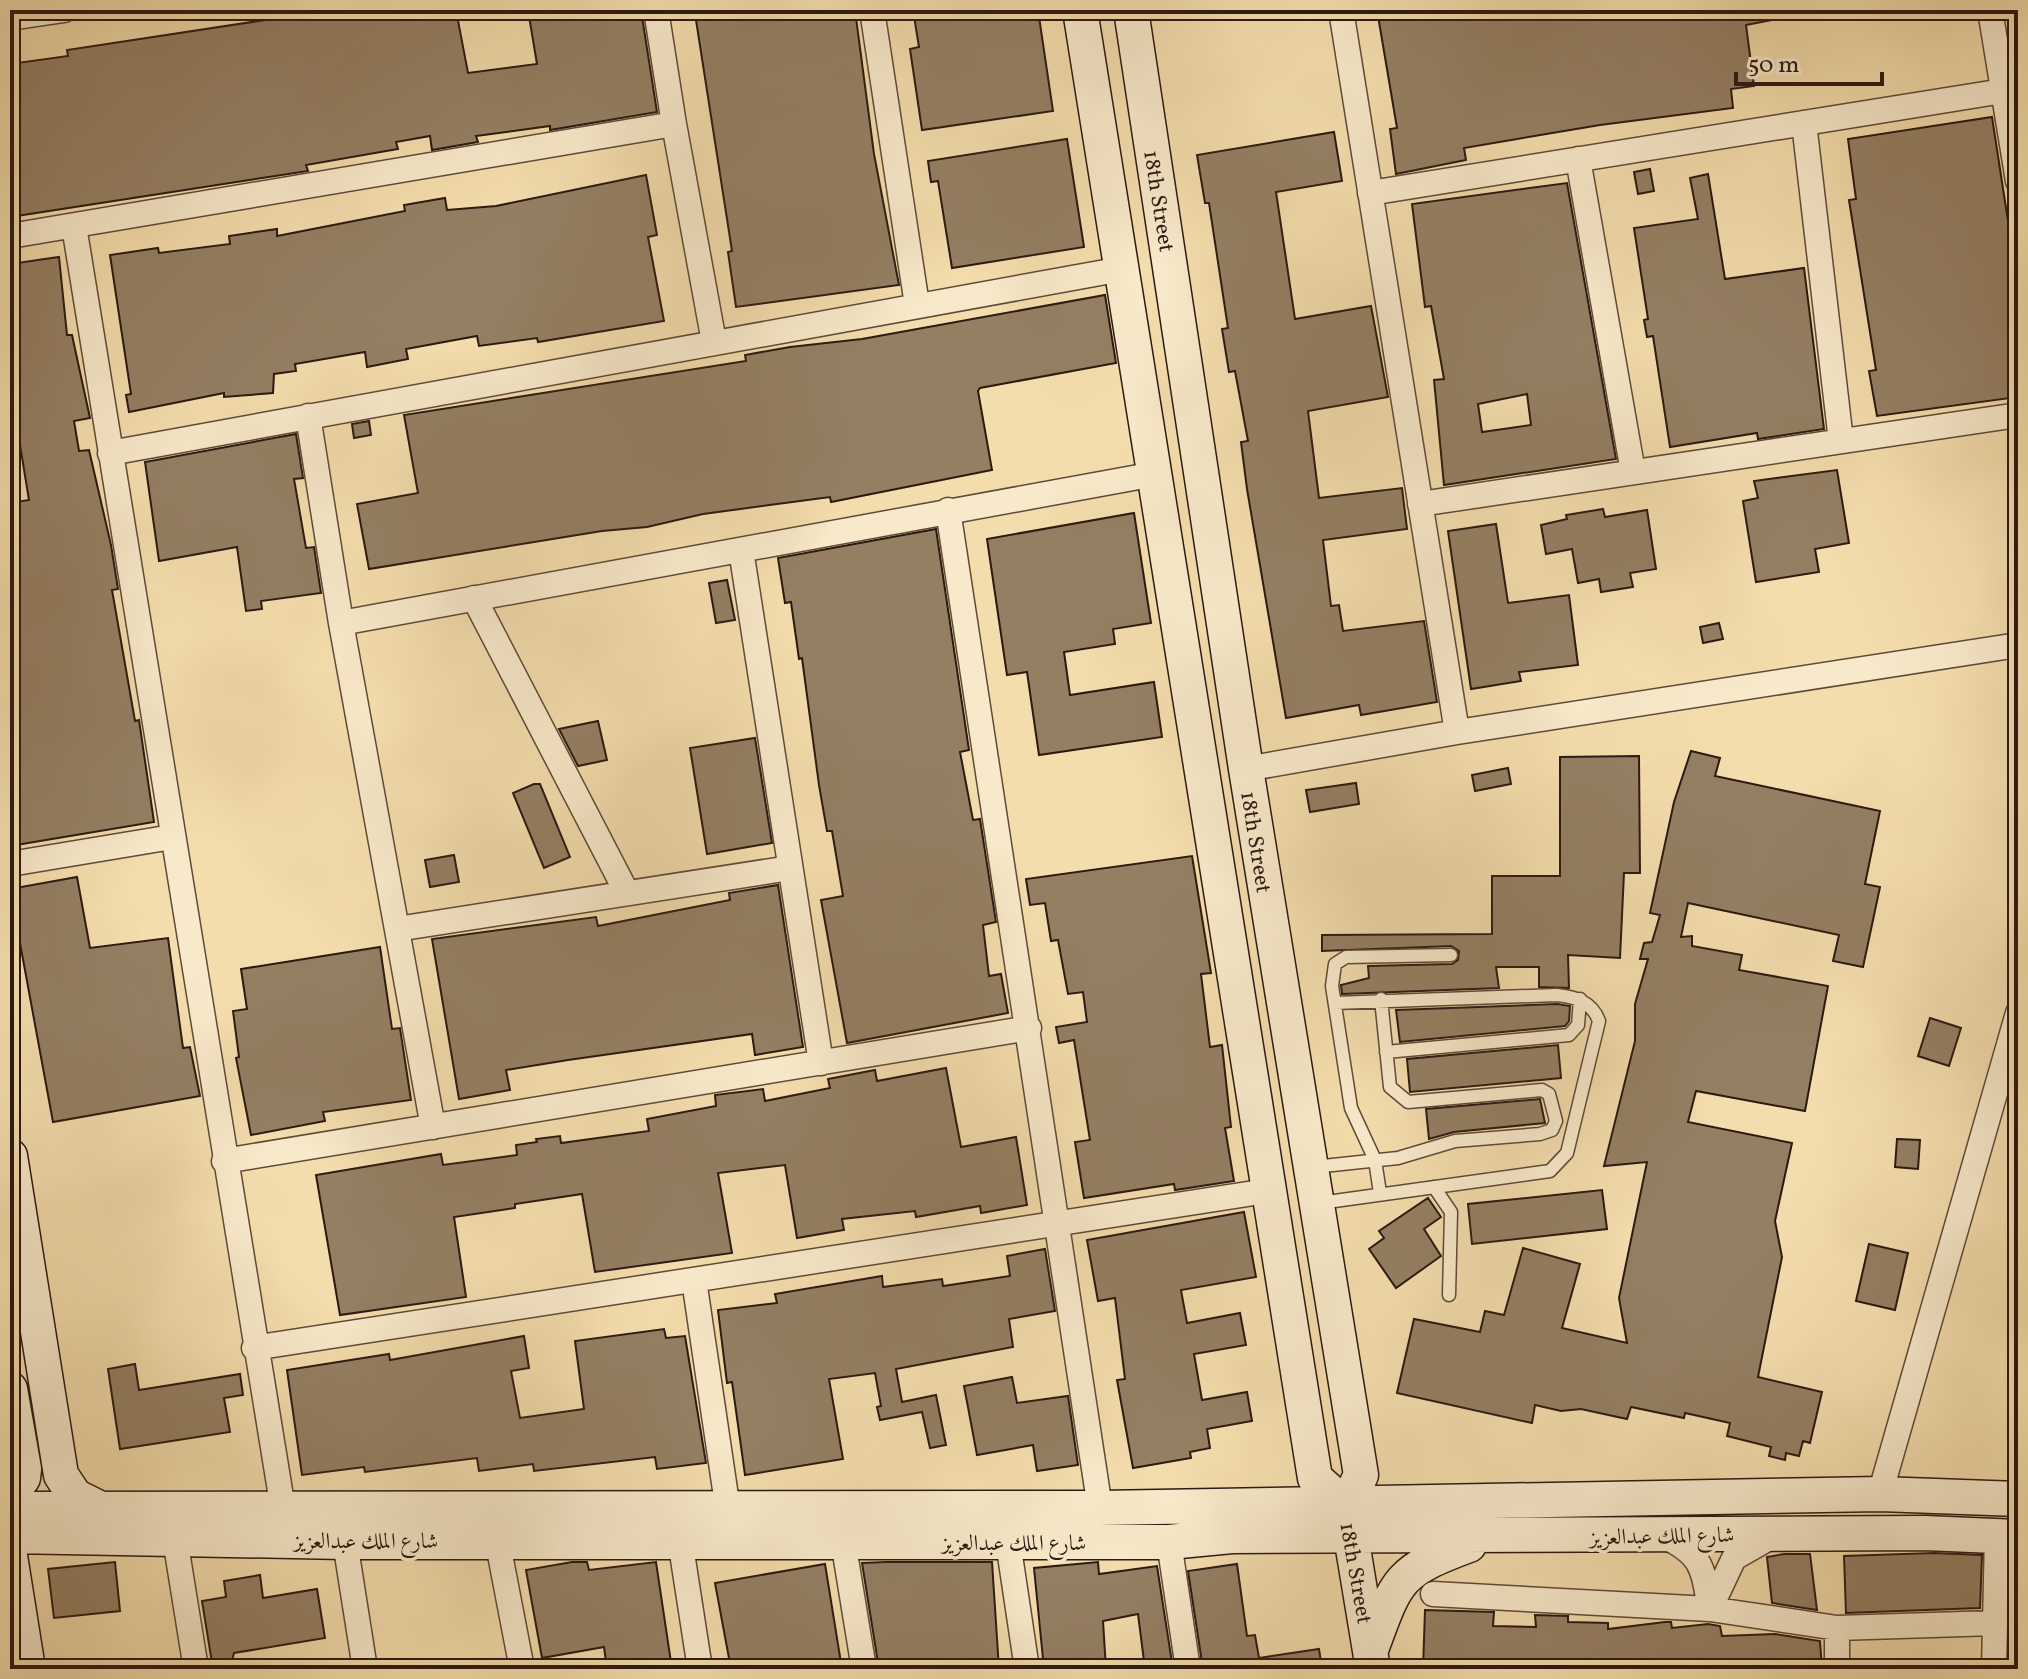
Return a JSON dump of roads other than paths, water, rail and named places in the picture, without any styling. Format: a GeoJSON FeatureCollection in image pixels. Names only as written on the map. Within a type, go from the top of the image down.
{"type":"FeatureCollection","features":[{"type":"Feature","properties":{"kind":"street"},"geometry":{"type":"LineString","coordinates":[[10,18],[64,10]]}},
{"type":"Feature","properties":{"kind":"street"},"geometry":{"type":"LineString","coordinates":[[656,10],[714,342]]}},
{"type":"Feature","properties":{"kind":"street"},"geometry":{"type":"LineString","coordinates":[[872,10],[917,305]]}},
{"type":"Feature","properties":{"kind":"street"},"geometry":{"type":"LineString","coordinates":[[1080,10],[1315,1478],[1348,1521]]}},
{"type":"Feature","properties":{"kind":"street","name":"18th Street"},"geometry":{"type":"LineString","coordinates":[[1131,10],[1246,769],[1361,1475],[1348,1521],[1372,1660]]}},
{"type":"Feature","properties":{"kind":"street"},"geometry":{"type":"LineString","coordinates":[[1341,10],[1457,732]]}},
{"type":"Feature","properties":{"kind":"street"},"geometry":{"type":"LineString","coordinates":[[1990,10],[2018,181]]}},
{"type":"Feature","properties":{"kind":"street"},"geometry":{"type":"LineString","coordinates":[[1370,193],[2003,91]]}},
{"type":"Feature","properties":{"kind":"street"},"geometry":{"type":"LineString","coordinates":[[1804,123],[1841,441]]}},
{"type":"Feature","properties":{"kind":"street"},"geometry":{"type":"LineString","coordinates":[[10,236],[674,124]]}},
{"type":"Feature","properties":{"kind":"street"},"geometry":{"type":"LineString","coordinates":[[1578,159],[1633,472]]}},
{"type":"Feature","properties":{"kind":"street"},"geometry":{"type":"LineString","coordinates":[[74,226],[254,1348],[283,1509]]}},
{"type":"Feature","properties":{"kind":"street"},"geometry":{"type":"LineString","coordinates":[[110,453],[1122,269]]}},
{"type":"Feature","properties":{"kind":"street"},"geometry":{"type":"LineString","coordinates":[[1420,504],[2018,415]]}},
{"type":"Feature","properties":{"kind":"street"},"geometry":{"type":"LineString","coordinates":[[308,416],[341,623],[433,1127]]}},
{"type":"Feature","properties":{"kind":"street"},"geometry":{"type":"LineString","coordinates":[[341,623],[1155,474]]}},
{"type":"Feature","properties":{"kind":"street"},"geometry":{"type":"LineString","coordinates":[[948,510],[1100,1508]]}},
{"type":"Feature","properties":{"kind":"street"},"geometry":{"type":"LineString","coordinates":[[741,550],[821,1063]]}},
{"type":"Feature","properties":{"kind":"street"},"geometry":{"type":"LineString","coordinates":[[1168,558],[1208,689],[1224,767],[1234,775],[1246,769],[1457,732],[2018,645]]}},
{"type":"Feature","properties":{"kind":"street"},"geometry":{"type":"LineString","coordinates":[[474,598],[627,893]]}},
{"type":"Feature","properties":{"kind":"street"},"geometry":{"type":"LineString","coordinates":[[10,864],[172,837]]}},
{"type":"Feature","properties":{"kind":"street"},"geometry":{"type":"LineString","coordinates":[[397,929],[790,868]]}},
{"type":"Feature","properties":{"kind":"street"},"geometry":{"type":"LineString","coordinates":[[1880,1494],[2018,1013]]}},
{"type":"Feature","properties":{"kind":"street"},"geometry":{"type":"LineString","coordinates":[[224,1161],[1029,1028]]}},
{"type":"Feature","properties":{"kind":"street"},"geometry":{"type":"LineString","coordinates":[[10,1156],[61,1475],[75,1496],[103,1510]]}},
{"type":"Feature","properties":{"kind":"street"},"geometry":{"type":"LineString","coordinates":[[254,1348],[1267,1191]]}},
{"type":"Feature","properties":{"kind":"street"},"geometry":{"type":"LineString","coordinates":[[694,1280],[728,1510]]}},
{"type":"Feature","properties":{"kind":"street"},"geometry":{"type":"LineString","coordinates":[[10,1389],[24,1469],[23,1478],[10,1495]]}},
{"type":"Feature","properties":{"kind":"street","name":"شارع الملك عبدالعزيز"},"geometry":{"type":"LineString","coordinates":[[10,1536],[345,1542],[497,1539],[1169,1542],[1348,1521],[1880,1494],[2018,1499]]}},
{"type":"Feature","properties":{"kind":"street","name":"شارع الملك عبدالعزيز"},"geometry":{"type":"LineString","coordinates":[[10,1509],[1100,1508],[1348,1521],[1489,1537],[1781,1533],[2008,1536]]}},
{"type":"Feature","properties":{"kind":"street"},"geometry":{"type":"LineString","coordinates":[[1710,1609],[1734,1558],[1751,1545],[1781,1533]]}},
{"type":"Feature","properties":{"kind":"street"},"geometry":{"type":"LineString","coordinates":[[1660,1535],[1681,1544],[1699,1560],[1710,1609]]}},
{"type":"Feature","properties":{"kind":"street"},"geometry":{"type":"LineString","coordinates":[[1994,1669],[1995,1623],[2008,1536]]}},
{"type":"Feature","properties":{"kind":"street"},"geometry":{"type":"LineString","coordinates":[[1372,1660],[1389,1599],[1411,1570],[1489,1537]]}},
{"type":"Feature","properties":{"kind":"street"},"geometry":{"type":"LineString","coordinates":[[175,1539],[196,1669]]}},
{"type":"Feature","properties":{"kind":"street"},"geometry":{"type":"LineString","coordinates":[[497,1539],[522,1669]]}},
{"type":"Feature","properties":{"kind":"street"},"geometry":{"type":"LineString","coordinates":[[680,1540],[700,1669]]}},
{"type":"Feature","properties":{"kind":"street"},"geometry":{"type":"LineString","coordinates":[[843,1541],[864,1669]]}},
{"type":"Feature","properties":{"kind":"street"},"geometry":{"type":"LineString","coordinates":[[345,1542],[365,1669]]}},
{"type":"Feature","properties":{"kind":"street"},"geometry":{"type":"LineString","coordinates":[[1008,1542],[1027,1669]]}},
{"type":"Feature","properties":{"kind":"street"},"geometry":{"type":"LineString","coordinates":[[1169,1542],[1188,1669]]}},
{"type":"Feature","properties":{"kind":"street"},"geometry":{"type":"LineString","coordinates":[[10,1556],[28,1669]]}},
{"type":"Feature","properties":{"kind":"street"},"geometry":{"type":"LineString","coordinates":[[1433,1594],[1710,1609],[1837,1628],[1995,1623]]}},
{"type":"Feature","properties":{"kind":"street"},"geometry":{"type":"LineString","coordinates":[[1837,1628],[1837,1669]]}},
{"type":"Feature","properties":{"kind":"lane"},"geometry":{"type":"LineString","coordinates":[[1380,1193],[1375,1160],[1351,1108],[1333,975],[1340,959],[1451,955]]}},
{"type":"Feature","properties":{"kind":"lane"},"geometry":{"type":"LineString","coordinates":[[1317,1204],[1380,1193],[1539,1176],[1559,1165],[1567,1153],[1599,1021],[1593,1009],[1580,999],[1557,995],[1335,1003]]}},
{"type":"Feature","properties":{"kind":"lane"},"geometry":{"type":"LineString","coordinates":[[1311,1167],[1410,1155],[1455,1141],[1540,1134],[1552,1130],[1556,1121],[1549,1094],[1542,1090],[1408,1102],[1390,1087],[1381,999]]}},
{"type":"Feature","properties":{"kind":"lane"},"geometry":{"type":"LineString","coordinates":[[1386,1052],[1569,1035],[1578,1025],[1580,999]]}},
{"type":"Feature","properties":{"kind":"lane"},"geometry":{"type":"LineString","coordinates":[[1434,1187],[1451,1212],[1449,1295]]}}]}
